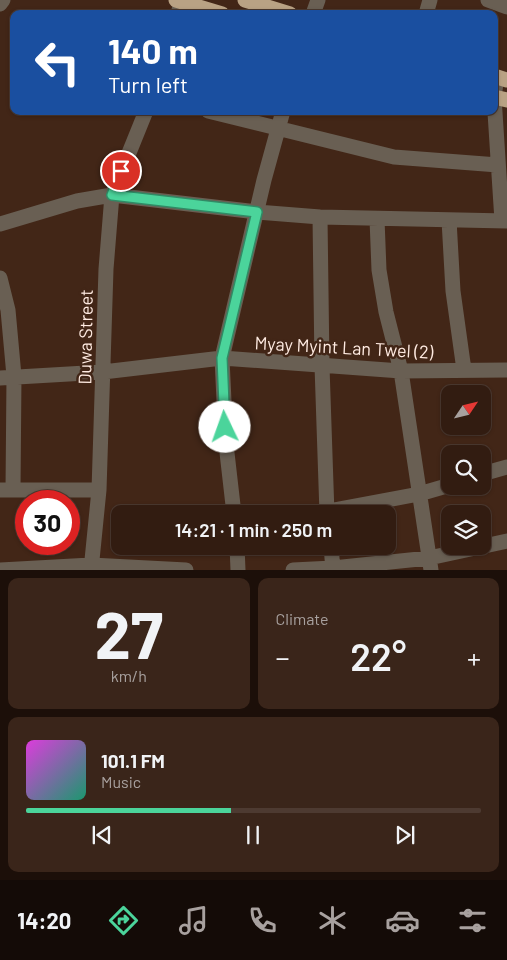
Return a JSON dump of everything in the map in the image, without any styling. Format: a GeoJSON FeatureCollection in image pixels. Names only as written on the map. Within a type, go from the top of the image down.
{"type":"FeatureCollection","features":[{"type":"Feature","properties":{"kind":"highway"},"geometry":{"type":"LineString","coordinates":[[244,0],[277,10]]}},
{"type":"Feature","properties":{"kind":"highway"},"geometry":{"type":"LineString","coordinates":[[178,5],[202,10]]}},
{"type":"Feature","properties":{"kind":"street"},"geometry":{"type":"LineString","coordinates":[[0,4],[3,0]]}},
{"type":"Feature","properties":{"kind":"street"},"geometry":{"type":"LineString","coordinates":[[488,0],[507,7]]}},
{"type":"Feature","properties":{"kind":"street","name":"Duwa Street"},"geometry":{"type":"LineString","coordinates":[[91,568],[99,490],[106,269],[112,195],[144,115]]}},
{"type":"Feature","properties":{"kind":"street"},"geometry":{"type":"LineString","coordinates":[[224,115],[394,157],[498,166]]}},
{"type":"Feature","properties":{"kind":"street"},"geometry":{"type":"LineString","coordinates":[[233,505],[226,444],[222,358],[282,115]]}},
{"type":"Feature","properties":{"kind":"street"},"geometry":{"type":"LineString","coordinates":[[0,224],[77,201],[112,195],[257,212],[320,217],[504,221],[495,115]]}},
{"type":"Feature","properties":{"kind":"street"},"geometry":{"type":"LineString","coordinates":[[320,217],[322,505]]}},
{"type":"Feature","properties":{"kind":"street"},"geometry":{"type":"LineString","coordinates":[[377,219],[379,270],[386,312],[401,372],[430,564]]}},
{"type":"Feature","properties":{"kind":"street"},"geometry":{"type":"LineString","coordinates":[[449,220],[453,291],[464,370]]}},
{"type":"Feature","properties":{"kind":"street"},"geometry":{"type":"LineString","coordinates":[[0,278],[8,310],[6,490],[99,490]]}},
{"type":"Feature","properties":{"kind":"street","name":"Myay Myint Lan Twel (2)"},"geometry":{"type":"LineString","coordinates":[[7,377],[103,372],[222,358],[401,372],[507,370]]}},
{"type":"Feature","properties":{"kind":"street"},"geometry":{"type":"LineString","coordinates":[[491,471],[507,467]]}},
{"type":"Feature","properties":{"kind":"street"},"geometry":{"type":"LineString","coordinates":[[363,505],[419,494],[441,487]]}},
{"type":"Feature","properties":{"kind":"street"},"geometry":{"type":"LineString","coordinates":[[293,570],[430,564],[507,541]]}},
{"type":"Feature","properties":{"kind":"street"},"geometry":{"type":"LineString","coordinates":[[237,555],[238,570]]}},
{"type":"Feature","properties":{"kind":"street"},"geometry":{"type":"LineString","coordinates":[[331,555],[333,569]]}},
{"type":"Feature","properties":{"kind":"street"},"geometry":{"type":"LineString","coordinates":[[0,570],[91,568],[186,570]]}},
{"type":"Feature","properties":{"kind":"route"},"geometry":{"type":"LineString","coordinates":[[121,171],[112,195],[257,212],[222,358],[225,427]]}}]}
